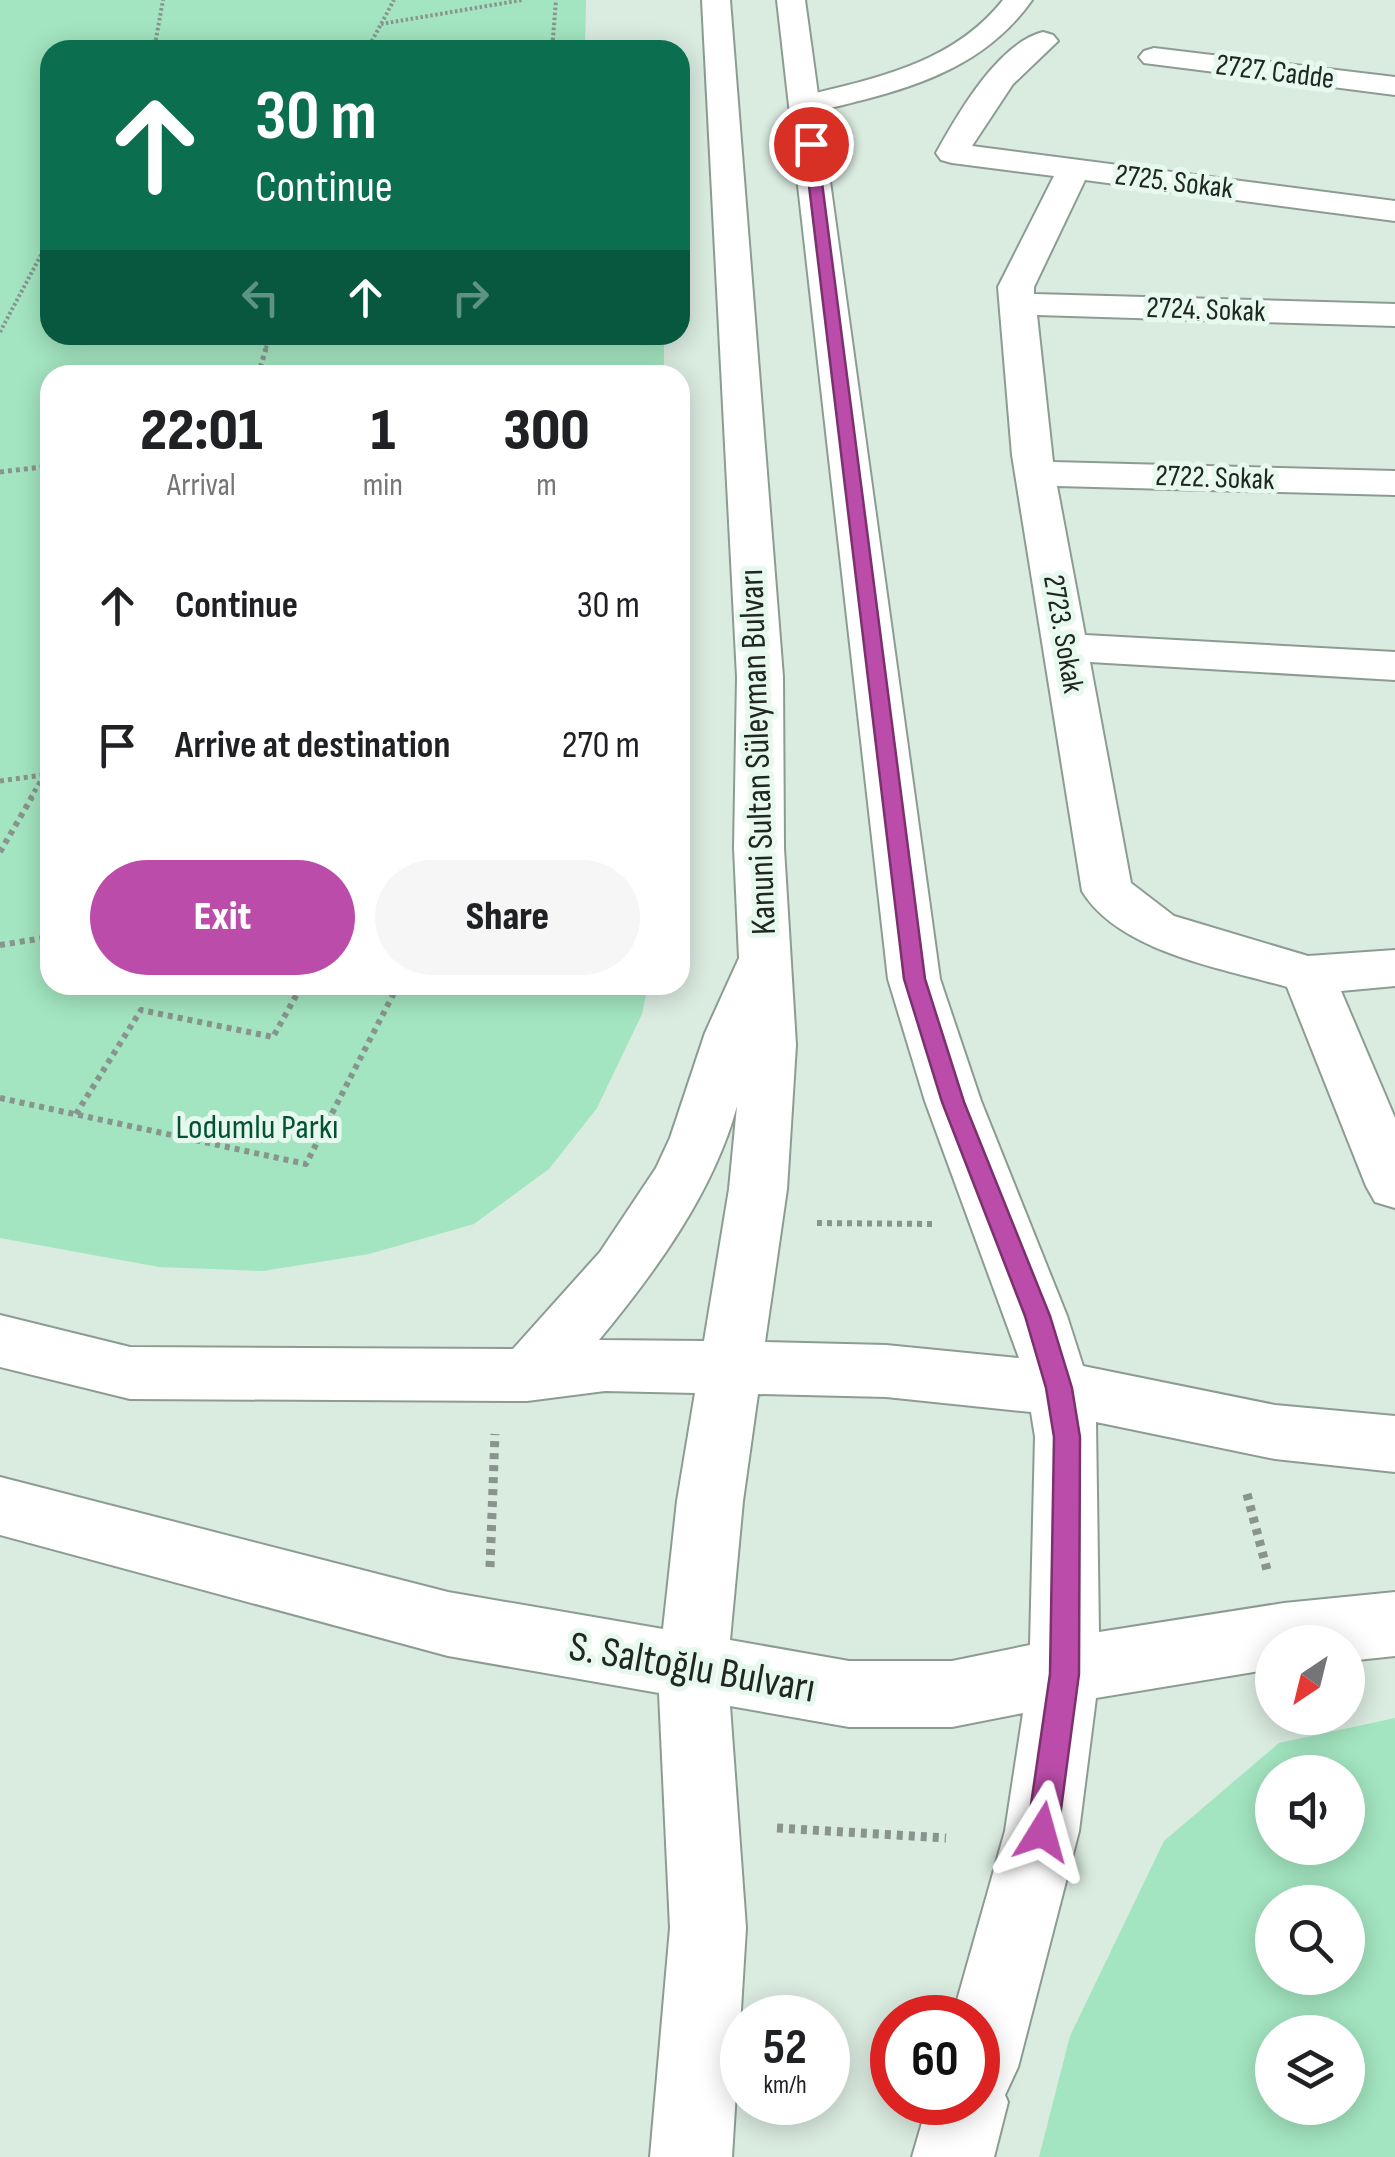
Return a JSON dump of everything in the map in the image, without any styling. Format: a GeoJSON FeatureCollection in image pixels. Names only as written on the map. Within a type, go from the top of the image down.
{"type":"FeatureCollection","features":[{"type":"Feature","properties":{"kind":"main road","name":"Kanuni Sultan Süleyman Bulvarı"},"geometry":{"type":"LineString","coordinates":[[691,2157],[708,1928],[694,1669],[710,1502],[758,1189],[769,1046],[759,848],[760,677],[716,0]]}},
{"type":"Feature","properties":{"kind":"main road"},"geometry":{"type":"LineString","coordinates":[[791,0],[914,979],[953,1102],[1006,1229],[1059,1388],[1067,1437],[1064,1674],[1042,1832],[998,1995]]}},
{"type":"Feature","properties":{"kind":"main road"},"geometry":{"type":"LineString","coordinates":[[806,106],[898,82],[963,56],[1007,17],[1018,0]]}},
{"type":"Feature","properties":{"kind":"main road","name":"2725. Sokak"},"geometry":{"type":"LineString","coordinates":[[1043,41],[1015,61],[977,107],[952,153],[1383,200]]}},
{"type":"Feature","properties":{"kind":"main road","name":"2727. Cadde"},"geometry":{"type":"LineString","coordinates":[[1154,57],[1395,86]]}},
{"type":"Feature","properties":{"kind":"main road","name":"2723. Sokak"},"geometry":{"type":"LineString","coordinates":[[1074,169],[1016,287],[1035,473],[1107,891],[1156,930],[1308,975]]}},
{"type":"Feature","properties":{"kind":"main road","name":"2724. Sokak"},"geometry":{"type":"LineString","coordinates":[[1018,304],[1395,315]]}},
{"type":"Feature","properties":{"kind":"main road","name":"2722. Sokak"},"geometry":{"type":"LineString","coordinates":[[1035,473],[1395,484]]}},
{"type":"Feature","properties":{"kind":"main road"},"geometry":{"type":"LineString","coordinates":[[1065,647],[1395,666]]}},
{"type":"Feature","properties":{"kind":"main road"},"geometry":{"type":"LineString","coordinates":[[527,1375],[570,1333],[612,1278],[694,1148],[724,1052],[764,952]]}},
{"type":"Feature","properties":{"kind":"main road"},"geometry":{"type":"LineString","coordinates":[[1395,968],[1308,975],[1395,1186]]}},
{"type":"Feature","properties":{"kind":"main road"},"geometry":{"type":"LineString","coordinates":[[0,1342],[130,1373],[527,1375],[605,1365],[886,1371],[1059,1388],[1276,1432],[1395,1444]]}},
{"type":"Feature","properties":{"kind":"main road","name":"S. Saltoğlu Bulvarı"},"geometry":{"type":"LineString","coordinates":[[0,1506],[448,1624],[849,1694],[952,1694],[1140,1656],[1395,1624]]}},
{"type":"Feature","properties":{"kind":"main road"},"geometry":{"type":"LineString","coordinates":[[953,2157],[962,2125]]}},
{"type":"Feature","properties":{"kind":"path"},"geometry":{"type":"LineString","coordinates":[[156,40],[163,0]]}},
{"type":"Feature","properties":{"kind":"path"},"geometry":{"type":"LineString","coordinates":[[372,40],[394,0]]}},
{"type":"Feature","properties":{"kind":"path"},"geometry":{"type":"LineString","coordinates":[[381,24],[522,0]]}},
{"type":"Feature","properties":{"kind":"path"},"geometry":{"type":"LineString","coordinates":[[553,40],[556,0]]}},
{"type":"Feature","properties":{"kind":"path"},"geometry":{"type":"LineString","coordinates":[[0,332],[40,257]]}},
{"type":"Feature","properties":{"kind":"path"},"geometry":{"type":"LineString","coordinates":[[0,472],[40,467]]}},
{"type":"Feature","properties":{"kind":"path"},"geometry":{"type":"LineString","coordinates":[[0,781],[40,775]]}},
{"type":"Feature","properties":{"kind":"path"},"geometry":{"type":"LineString","coordinates":[[0,852],[40,786]]}},
{"type":"Feature","properties":{"kind":"path"},"geometry":{"type":"LineString","coordinates":[[0,945],[40,939]]}},
{"type":"Feature","properties":{"kind":"path"},"geometry":{"type":"LineString","coordinates":[[76,1114],[141,1010],[273,1037],[296,995]]}},
{"type":"Feature","properties":{"kind":"path"},"geometry":{"type":"LineString","coordinates":[[0,1098],[306,1164],[393,995]]}},
{"type":"Feature","properties":{"kind":"path"},"geometry":{"type":"LineString","coordinates":[[811,1223],[936,1224]]}},
{"type":"Feature","properties":{"kind":"path"},"geometry":{"type":"LineString","coordinates":[[490,1571],[496,1433]]}},
{"type":"Feature","properties":{"kind":"path"},"geometry":{"type":"LineString","coordinates":[[1246,1494],[1270,1580]]}},
{"type":"Feature","properties":{"kind":"path"},"geometry":{"type":"LineString","coordinates":[[777,1828],[946,1838]]}},
{"type":"Feature","properties":{"kind":"green space","name":"Lodumlu Parkı"},"geometry":{"type":"Polygon","coordinates":[[[0,0],[586,0],[585,40],[40,40],[40,345],[664,345],[664,365],[40,365],[40,995],[646,995],[642,1014],[597,1108],[549,1169],[474,1224],[369,1254],[263,1271],[159,1267],[0,1238],[0,0]]]}},
{"type":"Feature","properties":{"kind":"green space"},"geometry":{"type":"Polygon","coordinates":[[[1395,1718],[1395,2157],[1039,2157],[1070,2036],[1164,1841],[1255,1763],[1255,1865],[1365,1865],[1365,1755],[1265,1755],[1279,1743],[1316,1735],[1365,1735],[1365,1724],[1395,1718]]]}},
{"type":"Feature","properties":{"kind":"route"},"geometry":{"type":"LineString","coordinates":[[811,144],[914,979],[953,1102],[1037,1316],[1059,1388],[1067,1437],[1064,1674],[1042,1832]]}}]}
